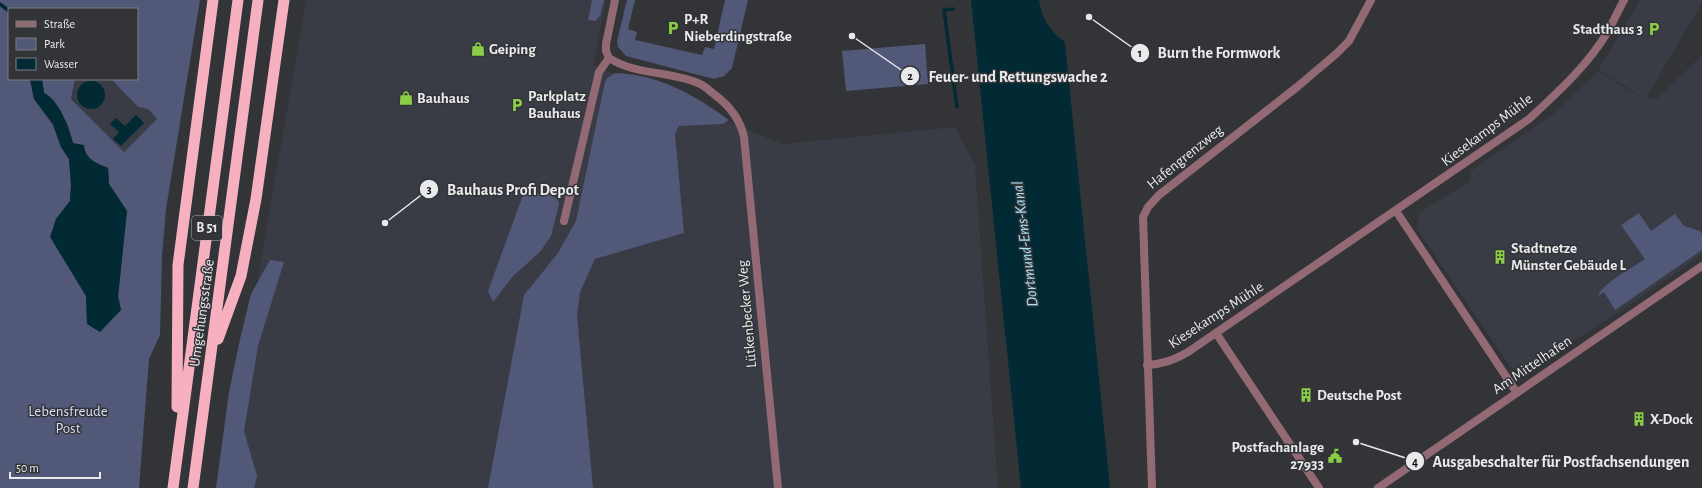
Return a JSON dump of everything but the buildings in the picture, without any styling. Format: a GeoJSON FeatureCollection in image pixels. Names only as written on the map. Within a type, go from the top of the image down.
{"type":"FeatureCollection","features":[{"type":"Feature","properties":{"kind":"highway","name":"B 51"},"geometry":{"type":"LineString","coordinates":[[176,456],[178,264],[213,0]]}},
{"type":"Feature","properties":{"kind":"highway","name":"Umgehungsstraße"},"geometry":{"type":"LineString","coordinates":[[173,488],[176,456],[238,0]]}},
{"type":"Feature","properties":{"kind":"highway","name":"Umgehungsstraße"},"geometry":{"type":"LineString","coordinates":[[193,488],[258,0]]}},
{"type":"Feature","properties":{"kind":"highway","name":"B 51"},"geometry":{"type":"LineString","coordinates":[[211,356],[241,276],[256,199],[284,0]]}},
{"type":"Feature","properties":{"kind":"street"},"geometry":{"type":"LineString","coordinates":[[564,221],[599,72],[609,58],[606,51],[606,44],[615,0]]}},
{"type":"Feature","properties":{"kind":"street","name":"Hafengrenzweg"},"geometry":{"type":"LineString","coordinates":[[1152,488],[1143,217],[1148,207],[1159,195],[1297,88],[1336,54],[1349,41],[1371,0]]}},
{"type":"Feature","properties":{"kind":"street","name":"Kiesekamps Mühle"},"geometry":{"type":"LineString","coordinates":[[1147,365],[1161,364],[1173,360],[1216,334],[1529,119],[1564,86],[1591,56],[1607,33],[1624,0]]}},
{"type":"Feature","properties":{"kind":"street","name":"Lütkenbecker Weg"},"geometry":{"type":"LineString","coordinates":[[609,58],[625,66],[698,83],[724,101],[742,127],[778,488]]}},
{"type":"Feature","properties":{"kind":"street"},"geometry":{"type":"LineString","coordinates":[[1396,211],[1517,393]]}},
{"type":"Feature","properties":{"kind":"street","name":"Am Mittelhafen"},"geometry":{"type":"LineString","coordinates":[[1378,488],[1702,266]]}},
{"type":"Feature","properties":{"kind":"street"},"geometry":{"type":"LineString","coordinates":[[1216,334],[1319,488]]}},
{"type":"Feature","properties":{"kind":"shaded area"},"geometry":{"type":"Polygon","coordinates":[[[306,0],[606,0],[593,65],[782,144],[955,127],[975,165],[998,488],[235,488],[243,365],[306,0]]]}},
{"type":"Feature","properties":{"kind":"shaded area"},"geometry":{"type":"Polygon","coordinates":[[[1640,0],[1702,0],[1702,3],[1646,98],[1658,98],[1702,55],[1702,254],[1618,313],[1528,369],[1515,370],[1510,366],[1417,229],[1419,213],[1470,181],[1471,171],[1557,111],[1598,71],[1628,90],[1641,96],[1598,70],[1640,0]]]}},
{"type":"Feature","properties":{"kind":"shaded area"},"geometry":{"type":"Polygon","coordinates":[[[75,80],[112,80],[138,107],[148,109],[158,119],[124,152],[71,99],[75,80]]]}},
{"type":"Feature","properties":{"kind":"green space","name":"Lebensfreude Post"},"geometry":{"type":"Polygon","coordinates":[[[0,0],[200,0],[166,209],[162,256],[160,335],[149,359],[139,488],[0,488],[0,0]],[[8,8],[8,80],[30,80],[34,99],[53,125],[61,147],[69,159],[71,185],[70,201],[56,219],[51,237],[86,296],[87,324],[121,310],[118,296],[127,211],[109,184],[108,168],[92,161],[73,143],[67,123],[44,93],[42,80],[75,80],[71,99],[124,152],[157,119],[148,109],[138,107],[112,80],[138,80],[138,8],[8,8]]]}},
{"type":"Feature","properties":{"kind":"green space"},"geometry":{"type":"Polygon","coordinates":[[[592,0],[604,0],[600,16],[595,21],[588,20],[592,0]]]}},
{"type":"Feature","properties":{"kind":"green space"},"geometry":{"type":"Polygon","coordinates":[[[627,0],[635,0],[628,29],[637,32],[635,40],[702,55],[705,47],[714,49],[725,0],[748,0],[732,68],[724,76],[714,79],[626,56],[618,47],[617,41],[627,0]]]}},
{"type":"Feature","properties":{"kind":"green space"},"geometry":{"type":"Polygon","coordinates":[[[925,44],[928,84],[846,91],[842,51],[925,44]]]}},
{"type":"Feature","properties":{"kind":"green space"},"geometry":{"type":"Polygon","coordinates":[[[615,73],[647,78],[661,82],[689,94],[729,120],[723,124],[679,126],[675,134],[684,233],[595,259],[580,292],[577,316],[593,488],[488,488],[524,295],[558,253],[576,221],[606,79],[615,73]]]}},
{"type":"Feature","properties":{"kind":"green space"},"geometry":{"type":"Polygon","coordinates":[[[525,192],[550,195],[557,199],[559,203],[551,236],[540,252],[513,276],[493,302],[488,291],[525,192]]]}},
{"type":"Feature","properties":{"kind":"green space"},"geometry":{"type":"Polygon","coordinates":[[[1639,213],[1651,231],[1675,214],[1684,226],[1700,231],[1702,235],[1702,250],[1615,310],[1604,292],[1598,296],[1600,291],[1611,281],[1645,259],[1621,225],[1639,213]]]}},
{"type":"Feature","properties":{"kind":"green space"},"geometry":{"type":"Polygon","coordinates":[[[270,260],[284,262],[258,346],[244,431],[257,476],[254,488],[216,488],[229,392],[240,339],[251,294],[270,260]]]}},
{"type":"Feature","properties":{"kind":"water","name":"Dortmund-Ems-Kanal"},"geometry":{"type":"Polygon","coordinates":[[[971,0],[1039,0],[1042,13],[1051,29],[1065,42],[1110,488],[1021,488],[971,0]]]}},
{"type":"Feature","properties":{"kind":"water"},"geometry":{"type":"Polygon","coordinates":[[[30,80],[42,80],[44,93],[59,108],[69,129],[73,143],[84,145],[86,154],[92,160],[108,168],[109,184],[127,211],[118,296],[121,310],[100,332],[87,324],[86,296],[50,237],[56,219],[70,201],[71,185],[69,159],[61,147],[53,124],[34,99],[30,80]]]}},
{"type":"Feature","properties":{"kind":"water"},"geometry":{"type":"Polygon","coordinates":[[[91,81],[101,85],[105,95],[101,105],[91,109],[81,105],[77,95],[81,85],[91,81]]]}},
{"type":"Feature","properties":{"kind":"water"},"geometry":{"type":"Polygon","coordinates":[[[136,115],[144,123],[121,146],[113,139],[119,132],[110,124],[116,118],[125,126],[136,115]]]}},
{"type":"Feature","properties":{"kind":"waterway"},"geometry":{"type":"LineString","coordinates":[[0,4],[8,10]]}},
{"type":"Feature","properties":{"kind":"waterway"},"geometry":{"type":"LineString","coordinates":[[944,10],[953,9]]}},
{"type":"Feature","properties":{"kind":"waterway"},"geometry":{"type":"LineString","coordinates":[[944,10],[957,107]]}},
{"type":"Feature","properties":{"kind":"place","name":"Burn the Formwork"},"geometry":{"type":"Point","coordinates":[1089,17]}},
{"type":"Feature","properties":{"kind":"place","name":"P+R Nieberdingstraße"},"geometry":{"type":"Point","coordinates":[673,28]}},
{"type":"Feature","properties":{"kind":"place","name":"Stadthaus 3"},"geometry":{"type":"Point","coordinates":[1654,29]}},
{"type":"Feature","properties":{"kind":"place","name":"Feuer- und Rettungswache 2"},"geometry":{"type":"Point","coordinates":[852,36]}},
{"type":"Feature","properties":{"kind":"place","name":"Geiping"},"geometry":{"type":"Point","coordinates":[478,49]}},
{"type":"Feature","properties":{"kind":"place","name":"Bauhaus"},"geometry":{"type":"Point","coordinates":[406,98]}},
{"type":"Feature","properties":{"kind":"place","name":"Parkplatz Bauhaus"},"geometry":{"type":"Point","coordinates":[517,105]}},
{"type":"Feature","properties":{"kind":"place","name":"Bauhaus Profi Depot"},"geometry":{"type":"Point","coordinates":[385,223]}},
{"type":"Feature","properties":{"kind":"place","name":"Stadtnetze Münster Gebäude L"},"geometry":{"type":"Point","coordinates":[1500,257]}},
{"type":"Feature","properties":{"kind":"place","name":"Deutsche Post"},"geometry":{"type":"Point","coordinates":[1306,395]}},
{"type":"Feature","properties":{"kind":"place","name":"X-Dock"},"geometry":{"type":"Point","coordinates":[1639,419]}},
{"type":"Feature","properties":{"kind":"place","name":"Ausgabeschalter für Postfachsendungen"},"geometry":{"type":"Point","coordinates":[1356,442]}},
{"type":"Feature","properties":{"kind":"place","name":"Postfachanlage 27933"},"geometry":{"type":"Point","coordinates":[1335,456]}}]}
